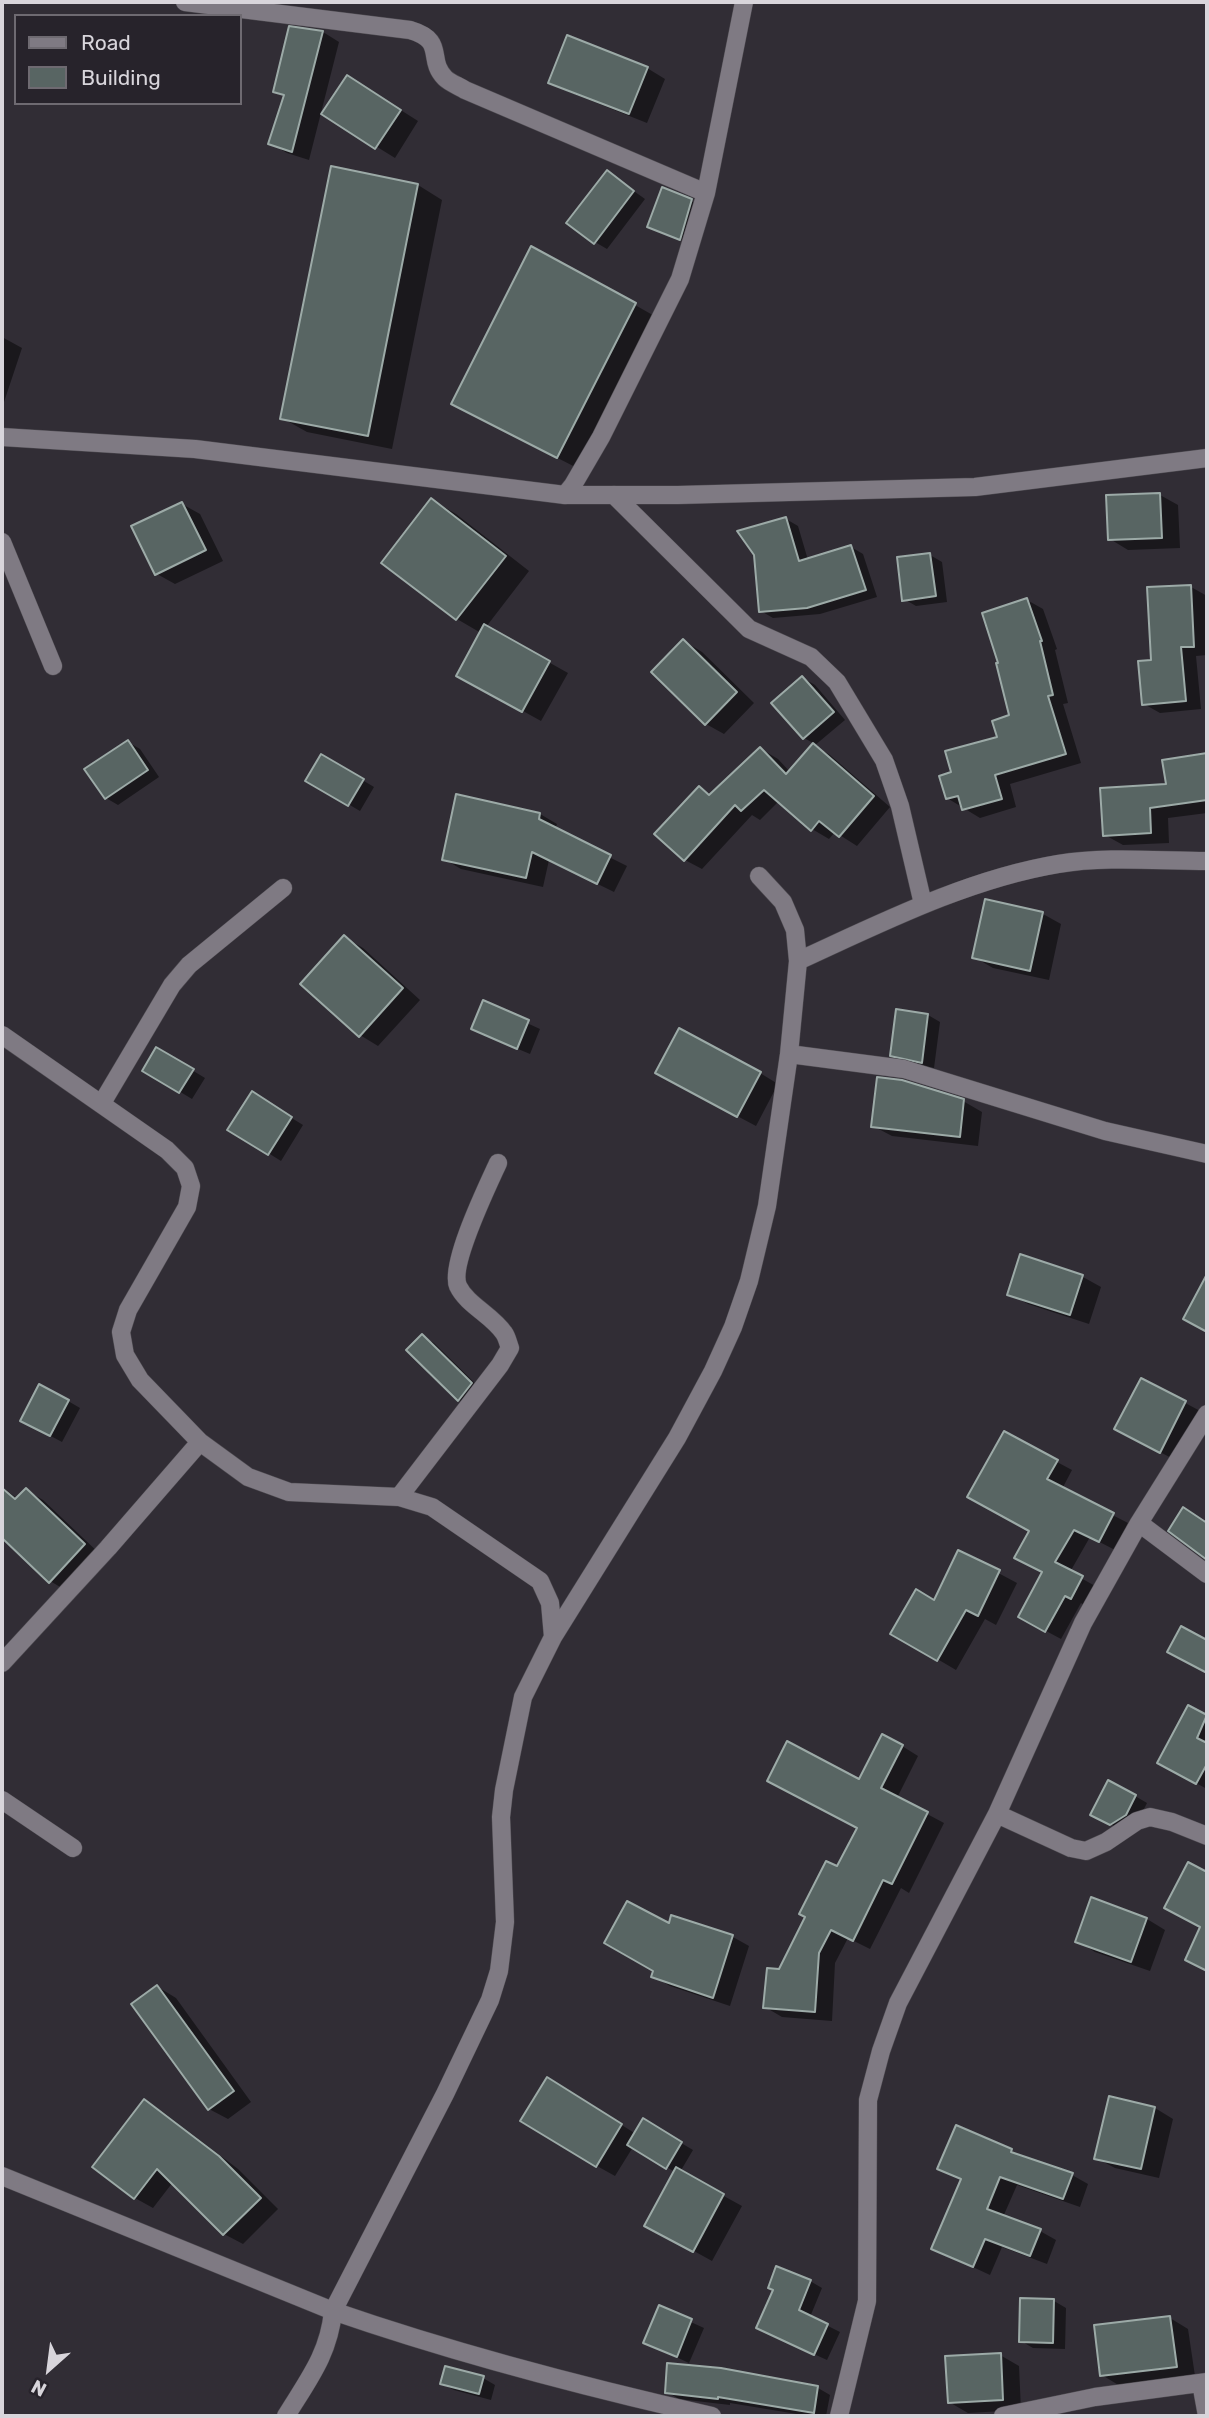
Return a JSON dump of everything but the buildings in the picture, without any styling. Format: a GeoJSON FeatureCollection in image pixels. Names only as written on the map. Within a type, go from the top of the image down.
{"type":"FeatureCollection","features":[{"type":"Feature","properties":{"kind":"street"},"geometry":{"type":"LineString","coordinates":[[185,2],[257,6],[425,34],[433,45],[444,77],[465,90],[706,193]]}},
{"type":"Feature","properties":{"kind":"street"},"geometry":{"type":"LineString","coordinates":[[733,2],[738,28]]}},
{"type":"Feature","properties":{"kind":"street"},"geometry":{"type":"LineString","coordinates":[[565,495],[600,437],[680,279],[706,193],[744,2]]}},
{"type":"Feature","properties":{"kind":"street"},"geometry":{"type":"LineString","coordinates":[[2,437],[195,449],[565,495],[975,487],[1207,457]]}},
{"type":"Feature","properties":{"kind":"street"},"geometry":{"type":"LineString","coordinates":[[614,495],[750,629],[811,657],[837,682],[884,760],[900,806],[923,904]]}},
{"type":"Feature","properties":{"kind":"street"},"geometry":{"type":"LineString","coordinates":[[2,542],[53,666]]}},
{"type":"Feature","properties":{"kind":"street"},"geometry":{"type":"LineString","coordinates":[[798,961],[923,904],[996,880],[1057,864],[1093,860],[1207,861]]}},
{"type":"Feature","properties":{"kind":"street"},"geometry":{"type":"LineString","coordinates":[[286,2416],[320,2360],[331,2334],[333,2311],[446,2094],[490,2000],[499,1971],[505,1922],[501,1840],[504,1790],[523,1697],[553,1637],[677,1438],[733,1328],[749,1282],[767,1206],[789,1054],[798,961],[795,930],[783,902],[759,876]]}},
{"type":"Feature","properties":{"kind":"street"},"geometry":{"type":"LineString","coordinates":[[102,1103],[172,985],[189,965],[284,888]]}},
{"type":"Feature","properties":{"kind":"street"},"geometry":{"type":"LineString","coordinates":[[2,1035],[102,1103],[167,1150],[186,1168],[191,1186],[187,1207],[128,1310],[121,1332],[125,1355],[140,1380],[200,1442],[248,1477],[289,1492],[399,1497],[432,1507],[540,1581],[550,1603],[553,1637]]}},
{"type":"Feature","properties":{"kind":"street"},"geometry":{"type":"LineString","coordinates":[[789,1054],[904,1069],[1105,1131],[1207,1154]]}},
{"type":"Feature","properties":{"kind":"street"},"geometry":{"type":"LineString","coordinates":[[399,1497],[500,1365],[510,1348],[504,1332],[458,1285],[457,1269],[476,1210],[498,1163]]}},
{"type":"Feature","properties":{"kind":"street"},"geometry":{"type":"LineString","coordinates":[[839,2416],[867,2301],[868,2100],[898,2003],[997,1814],[1083,1623],[1139,1523],[1207,1413]]}},
{"type":"Feature","properties":{"kind":"street"},"geometry":{"type":"LineString","coordinates":[[2,1663],[108,1548],[200,1442]]}},
{"type":"Feature","properties":{"kind":"street"},"geometry":{"type":"LineString","coordinates":[[1139,1523],[1207,1574]]}},
{"type":"Feature","properties":{"kind":"street"},"geometry":{"type":"LineString","coordinates":[[2,1800],[73,1848]]}},
{"type":"Feature","properties":{"kind":"street"},"geometry":{"type":"LineString","coordinates":[[997,1814],[1070,1848],[1086,1851],[1137,1821],[1150,1817],[1172,1822],[1207,1836]]}},
{"type":"Feature","properties":{"kind":"street"},"geometry":{"type":"LineString","coordinates":[[2,2176],[333,2311],[377,2326],[578,2386],[712,2416]]}},
{"type":"Feature","properties":{"kind":"street"},"geometry":{"type":"LineString","coordinates":[[1003,2416],[1095,2397],[1204,2382],[1207,2416]]}}]}
